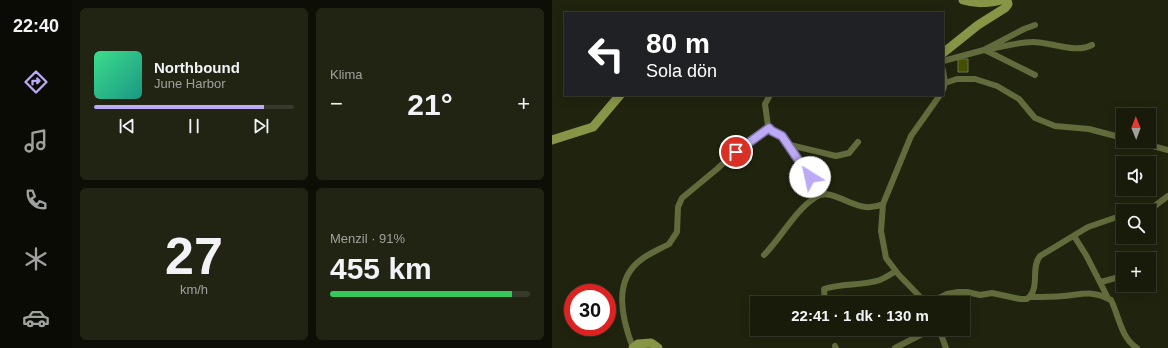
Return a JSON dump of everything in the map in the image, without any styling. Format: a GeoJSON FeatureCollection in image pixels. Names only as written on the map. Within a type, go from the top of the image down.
{"type":"FeatureCollection","features":[{"type":"Feature","properties":{"kind":"street"},"geometry":{"type":"LineString","coordinates":[[963,0],[972,3],[989,4],[1001,0]]}},
{"type":"Feature","properties":{"kind":"street"},"geometry":{"type":"LineString","coordinates":[[944,52],[978,25],[1005,8],[1008,4],[1007,0]]}},
{"type":"Feature","properties":{"kind":"street"},"geometry":{"type":"LineString","coordinates":[[984,50],[1035,25]]}},
{"type":"Feature","properties":{"kind":"street"},"geometry":{"type":"LineString","coordinates":[[944,61],[984,50],[1027,42],[1050,43],[1066,47],[1087,47],[1092,45]]}},
{"type":"Feature","properties":{"kind":"street"},"geometry":{"type":"LineString","coordinates":[[984,50],[1036,75]]}},
{"type":"Feature","properties":{"kind":"street"},"geometry":{"type":"LineString","coordinates":[[944,76],[944,86]]}},
{"type":"Feature","properties":{"kind":"street"},"geometry":{"type":"LineString","coordinates":[[945,83],[957,79],[975,79],[997,86],[1018,99],[1035,118],[1055,126],[1089,129],[1116,136]]}},
{"type":"Feature","properties":{"kind":"street"},"geometry":{"type":"LineString","coordinates":[[552,140],[593,127],[619,96]]}},
{"type":"Feature","properties":{"kind":"street"},"geometry":{"type":"LineString","coordinates":[[769,96],[765,104],[765,116],[769,128],[782,136],[790,145],[803,169],[825,193],[835,196],[846,203],[864,207],[876,207],[883,204]]}},
{"type":"Feature","properties":{"kind":"street"},"geometry":{"type":"LineString","coordinates":[[919,296],[886,258],[883,249],[881,231],[883,204],[911,136],[939,96]]}},
{"type":"Feature","properties":{"kind":"street"},"geometry":{"type":"LineString","coordinates":[[658,348],[651,342],[638,344],[633,348],[625,327],[623,310],[622,285],[628,273],[641,259],[669,244],[672,240],[677,232],[678,207],[682,198],[745,144],[769,128]]}},
{"type":"Feature","properties":{"kind":"street"},"geometry":{"type":"LineString","coordinates":[[790,145],[836,156],[849,153],[858,142]]}},
{"type":"Feature","properties":{"kind":"street"},"geometry":{"type":"LineString","coordinates":[[1156,147],[1168,150]]}},
{"type":"Feature","properties":{"kind":"street"},"geometry":{"type":"LineString","coordinates":[[764,255],[805,206],[816,197],[825,193]]}},
{"type":"Feature","properties":{"kind":"street"},"geometry":{"type":"LineString","coordinates":[[1156,205],[1168,196]]}},
{"type":"Feature","properties":{"kind":"street"},"geometry":{"type":"LineString","coordinates":[[1029,297],[1036,284],[1036,261],[1052,247],[1088,227],[1116,217]]}},
{"type":"Feature","properties":{"kind":"street"},"geometry":{"type":"LineString","coordinates":[[1074,236],[1086,255],[1108,298],[1111,300],[1125,335],[1132,345],[1137,348]]}},
{"type":"Feature","properties":{"kind":"street"},"geometry":{"type":"LineString","coordinates":[[824,296],[824,289],[836,285],[860,284],[880,280],[896,271]]}},
{"type":"Feature","properties":{"kind":"street"},"geometry":{"type":"LineString","coordinates":[[1100,282],[1116,278]]}},
{"type":"Feature","properties":{"kind":"street"},"geometry":{"type":"LineString","coordinates":[[943,296],[958,292],[967,292],[980,295],[992,293],[1020,299],[1029,297],[1067,296],[1092,292],[1108,298]]}},
{"type":"Feature","properties":{"kind":"street"},"geometry":{"type":"LineString","coordinates":[[895,348],[918,336]]}},
{"type":"Feature","properties":{"kind":"street"},"geometry":{"type":"LineString","coordinates":[[942,336],[946,348]]}},
{"type":"Feature","properties":{"kind":"building"},"geometry":{"type":"Polygon","coordinates":[[[958,59],[968,59],[968,72],[958,72],[958,59]]]}},
{"type":"Feature","properties":{"kind":"route"},"geometry":{"type":"LineString","coordinates":[[736,152],[769,128],[782,136],[792,148],[803,169],[810,177]]}}]}
